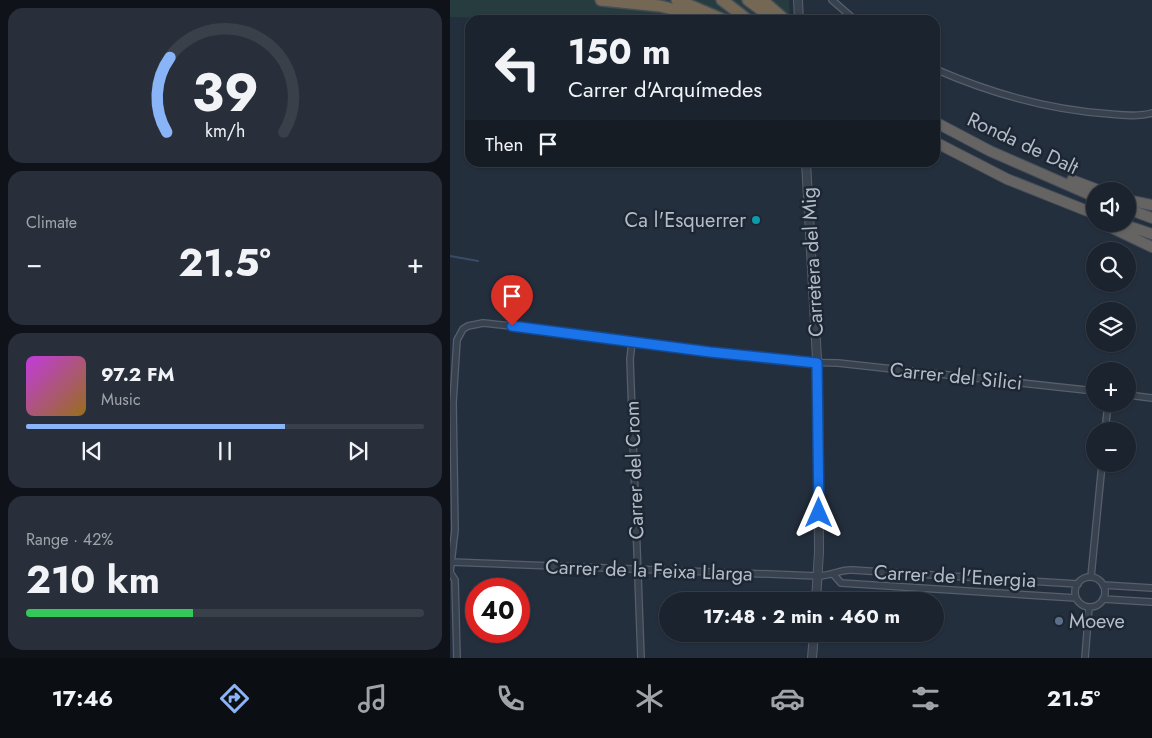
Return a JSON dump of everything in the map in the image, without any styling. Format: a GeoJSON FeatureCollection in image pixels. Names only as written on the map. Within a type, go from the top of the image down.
{"type":"FeatureCollection","features":[{"type":"Feature","properties":{"kind":"highway"},"geometry":{"type":"LineString","coordinates":[[601,0],[668,7],[697,15]]}},
{"type":"Feature","properties":{"kind":"highway"},"geometry":{"type":"LineString","coordinates":[[677,0],[712,15]]}},
{"type":"Feature","properties":{"kind":"highway"},"geometry":{"type":"LineString","coordinates":[[722,0],[742,15]]}},
{"type":"Feature","properties":{"kind":"highway"},"geometry":{"type":"LineString","coordinates":[[748,0],[768,15]]}},
{"type":"Feature","properties":{"kind":"highway"},"geometry":{"type":"LineString","coordinates":[[762,0],[779,15]]}},
{"type":"Feature","properties":{"kind":"highway","name":"Ronda de Dalt"},"geometry":{"type":"LineString","coordinates":[[940,125],[990,151],[1086,193]]}},
{"type":"Feature","properties":{"kind":"highway","name":"Ronda de Dalt"},"geometry":{"type":"LineString","coordinates":[[940,144],[1052,198],[1086,211]]}},
{"type":"Feature","properties":{"kind":"highway"},"geometry":{"type":"LineString","coordinates":[[990,151],[1086,185]]}},
{"type":"Feature","properties":{"kind":"highway"},"geometry":{"type":"LineString","coordinates":[[1052,198],[1086,215]]}},
{"type":"Feature","properties":{"kind":"highway"},"geometry":{"type":"LineString","coordinates":[[1136,202],[1152,205]]}},
{"type":"Feature","properties":{"kind":"highway"},"geometry":{"type":"LineString","coordinates":[[1136,212],[1152,218]]}},
{"type":"Feature","properties":{"kind":"highway"},"geometry":{"type":"LineString","coordinates":[[1136,229],[1152,234]]}},
{"type":"Feature","properties":{"kind":"highway"},"geometry":{"type":"LineString","coordinates":[[1121,232],[1152,247]]}},
{"type":"Feature","properties":{"kind":"street"},"geometry":{"type":"LineString","coordinates":[[798,0],[799,15]]}},
{"type":"Feature","properties":{"kind":"street"},"geometry":{"type":"LineString","coordinates":[[832,0],[849,15]]}},
{"type":"Feature","properties":{"kind":"street"},"geometry":{"type":"LineString","coordinates":[[940,71],[992,91],[1051,106],[1086,112],[1125,115],[1152,113]]}},
{"type":"Feature","properties":{"kind":"street","name":"Carretera del Mig"},"geometry":{"type":"LineString","coordinates":[[806,167],[817,363],[817,592]]}},
{"type":"Feature","properties":{"kind":"street","name":"Carrer del Silici"},"geometry":{"type":"LineString","coordinates":[[450,562],[455,530],[452,403],[456,349],[457,340],[462,329],[474,324],[509,326],[817,363],[848,364],[1086,391]]}},
{"type":"Feature","properties":{"kind":"street","name":"Carrer del Crom"},"geometry":{"type":"LineString","coordinates":[[632,342],[630,359],[641,658]]}},
{"type":"Feature","properties":{"kind":"street"},"geometry":{"type":"LineString","coordinates":[[1136,396],[1152,398]]}},
{"type":"Feature","properties":{"kind":"street"},"geometry":{"type":"LineString","coordinates":[[1091,577],[1101,472]]}},
{"type":"Feature","properties":{"kind":"street"},"geometry":{"type":"LineString","coordinates":[[450,562],[450,572],[455,580],[457,658]]}},
{"type":"Feature","properties":{"kind":"street","name":"Carrer de la Feixa Llarga"},"geometry":{"type":"LineString","coordinates":[[450,562],[818,576]]}},
{"type":"Feature","properties":{"kind":"street","name":"Carrer de l'Energia"},"geometry":{"type":"LineString","coordinates":[[818,576],[834,576],[842,569],[1078,584]]}},
{"type":"Feature","properties":{"kind":"street","name":"Carrer de l'Energia"},"geometry":{"type":"LineString","coordinates":[[834,576],[842,583],[1076,598]]}},
{"type":"Feature","properties":{"kind":"street"},"geometry":{"type":"LineString","coordinates":[[1103,585],[1103,599],[1097,605],[1089,607],[1080,603],[1076,598],[1078,584],[1085,578],[1091,577],[1103,585],[1152,588]]}},
{"type":"Feature","properties":{"kind":"street"},"geometry":{"type":"LineString","coordinates":[[1103,599],[1152,602]]}},
{"type":"Feature","properties":{"kind":"street"},"geometry":{"type":"LineString","coordinates":[[1085,658],[1089,607]]}},
{"type":"Feature","properties":{"kind":"street"},"geometry":{"type":"LineString","coordinates":[[812,658],[813,642]]}},
{"type":"Feature","properties":{"kind":"green space"},"geometry":{"type":"Polygon","coordinates":[[[450,0],[789,0],[790,15],[465,15],[465,17],[450,17],[450,0]]]}},
{"type":"Feature","properties":{"kind":"waterway"},"geometry":{"type":"LineString","coordinates":[[450,256],[478,261]]}},
{"type":"Feature","properties":{"kind":"place","name":"Ca l'Esquerrer"},"geometry":{"type":"Point","coordinates":[756,220]}},
{"type":"Feature","properties":{"kind":"place","name":"Moeve"},"geometry":{"type":"Point","coordinates":[1059,621]}},
{"type":"Feature","properties":{"kind":"route"},"geometry":{"type":"LineString","coordinates":[[512,326],[618,338],[643,344],[817,363],[819,513]]}}]}
